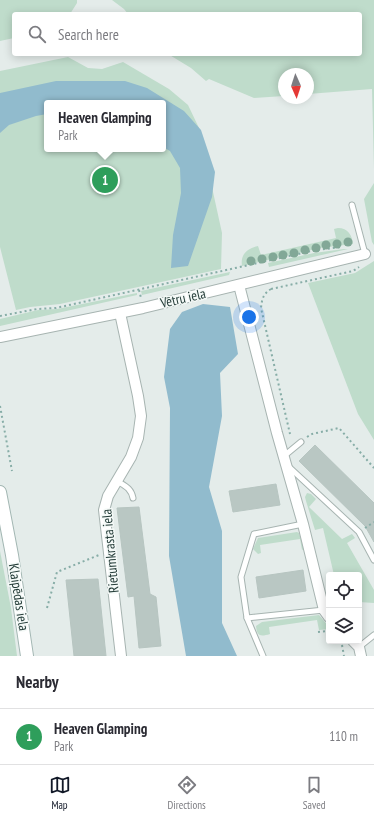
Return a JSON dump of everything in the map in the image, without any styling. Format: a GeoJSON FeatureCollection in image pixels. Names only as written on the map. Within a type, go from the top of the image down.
{"type":"FeatureCollection","features":[{"type":"Feature","properties":{"kind":"main road","name":"Klaipēdas iela"},"geometry":{"type":"LineString","coordinates":[[0,492],[12,555],[27,656]]}},
{"type":"Feature","properties":{"kind":"street","name":"Vētru iela"},"geometry":{"type":"LineString","coordinates":[[0,337],[120,313],[365,254]]}},
{"type":"Feature","properties":{"kind":"street"},"geometry":{"type":"LineString","coordinates":[[239,285],[284,460],[326,610]]}},
{"type":"Feature","properties":{"kind":"street","name":"Rietumkrasta iela"},"geometry":{"type":"LineString","coordinates":[[120,313],[141,416],[138,438],[131,457],[108,496],[104,510],[121,656]]}},
{"type":"Feature","properties":{"kind":"lane"},"geometry":{"type":"LineString","coordinates":[[352,205],[365,254]]}},
{"type":"Feature","properties":{"kind":"lane"},"geometry":{"type":"LineString","coordinates":[[302,442],[293,448],[284,460],[359,532],[374,560]]}},
{"type":"Feature","properties":{"kind":"lane"},"geometry":{"type":"LineString","coordinates":[[117,481],[132,492],[133,498]]}},
{"type":"Feature","properties":{"kind":"lane"},"geometry":{"type":"LineString","coordinates":[[263,656],[247,618],[241,577],[254,534],[303,524]]}},
{"type":"Feature","properties":{"kind":"lane"},"geometry":{"type":"LineString","coordinates":[[247,618],[326,614]]}},
{"type":"Feature","properties":{"kind":"lane"},"geometry":{"type":"LineString","coordinates":[[358,648],[374,635]]}},
{"type":"Feature","properties":{"kind":"path"},"geometry":{"type":"LineString","coordinates":[[0,316],[37,309],[56,308],[316,250],[345,247]]}},
{"type":"Feature","properties":{"kind":"path"},"geometry":{"type":"LineString","coordinates":[[272,289],[265,293],[262,298],[261,308],[293,448]]}},
{"type":"Feature","properties":{"kind":"path"},"geometry":{"type":"LineString","coordinates":[[0,406],[12,471]]}},
{"type":"Feature","properties":{"kind":"path"},"geometry":{"type":"LineString","coordinates":[[302,442],[312,434],[339,428],[374,468]]}},
{"type":"Feature","properties":{"kind":"path"},"geometry":{"type":"LineString","coordinates":[[47,608],[57,572],[98,555]]}},
{"type":"Feature","properties":{"kind":"path"},"geometry":{"type":"LineString","coordinates":[[318,632],[326,631]]}},
{"type":"Feature","properties":{"kind":"path"},"geometry":{"type":"LineString","coordinates":[[342,644],[344,656]]}},
{"type":"Feature","properties":{"kind":"green space"},"geometry":{"type":"Polygon","coordinates":[[[0,0],[77,0],[77,3],[71,12],[12,12],[12,38],[0,41],[0,0]]]}},
{"type":"Feature","properties":{"kind":"green space"},"geometry":{"type":"Polygon","coordinates":[[[112,0],[374,0],[374,169],[372,89],[314,94],[314,68],[278,68],[278,96],[254,98],[209,79],[206,81],[191,68],[171,56],[362,56],[362,12],[126,12],[112,0]]]}},
{"type":"Feature","properties":{"kind":"green space"},"geometry":{"type":"Polygon","coordinates":[[[68,57],[88,68],[102,69],[123,62],[169,89],[188,105],[199,128],[222,233],[221,269],[60,304],[16,310],[0,247],[0,71],[68,57]]]}},
{"type":"Feature","properties":{"kind":"green space"},"geometry":{"type":"Polygon","coordinates":[[[374,183],[374,245],[372,242],[364,199],[374,183]]]}},
{"type":"Feature","properties":{"kind":"green space"},"geometry":{"type":"Polygon","coordinates":[[[334,229],[344,229],[349,233],[353,244],[320,248],[242,266],[242,258],[248,250],[254,247],[258,246],[261,255],[336,238],[334,229]]]}},
{"type":"Feature","properties":{"kind":"green space"},"geometry":{"type":"Polygon","coordinates":[[[348,249],[269,267],[268,263],[314,253],[348,249]]]}},
{"type":"Feature","properties":{"kind":"green space"},"geometry":{"type":"Polygon","coordinates":[[[374,261],[374,440],[358,414],[308,283],[355,273],[374,261]]]}},
{"type":"Feature","properties":{"kind":"green space"},"geometry":{"type":"Polygon","coordinates":[[[230,272],[229,275],[142,295],[141,291],[230,272]]]}},
{"type":"Feature","properties":{"kind":"green space"},"geometry":{"type":"Polygon","coordinates":[[[137,293],[137,295],[0,326],[0,319],[38,310],[57,309],[137,293]]]}},
{"type":"Feature","properties":{"kind":"green space"},"geometry":{"type":"Polygon","coordinates":[[[307,493],[311,494],[316,499],[309,507],[342,539],[352,534],[355,538],[347,543],[374,590],[374,603],[362,602],[362,572],[333,572],[323,528],[315,530],[305,497],[307,493]]]}},
{"type":"Feature","properties":{"kind":"green space"},"geometry":{"type":"Polygon","coordinates":[[[297,532],[299,533],[304,549],[302,550],[300,539],[260,545],[261,553],[258,554],[253,549],[258,538],[297,532]]]}},
{"type":"Feature","properties":{"kind":"green space"},"geometry":{"type":"Polygon","coordinates":[[[0,551],[11,608],[17,656],[0,656],[0,551]]]}},
{"type":"Feature","properties":{"kind":"green space"},"geometry":{"type":"Polygon","coordinates":[[[319,615],[326,623],[326,629],[319,630],[317,620],[269,627],[270,634],[260,635],[258,634],[256,626],[262,622],[319,615]]]}},
{"type":"Feature","properties":{"kind":"water"},"geometry":{"type":"Polygon","coordinates":[[[56,81],[125,81],[147,88],[184,111],[201,130],[215,172],[212,197],[188,266],[171,268],[173,235],[181,193],[180,168],[170,151],[166,149],[166,100],[44,100],[44,115],[9,125],[0,133],[0,93],[56,81]]]}},
{"type":"Feature","properties":{"kind":"water"},"geometry":{"type":"Polygon","coordinates":[[[203,304],[230,307],[238,354],[220,373],[222,416],[209,487],[222,531],[222,623],[237,656],[186,656],[169,556],[170,408],[164,377],[170,329],[182,312],[203,304]]]}},
{"type":"Feature","properties":{"kind":"building"},"geometry":{"type":"Polygon","coordinates":[[[315,445],[374,503],[374,542],[365,526],[299,461],[315,445]]]}},
{"type":"Feature","properties":{"kind":"building"},"geometry":{"type":"Polygon","coordinates":[[[276,484],[280,505],[233,512],[229,491],[276,484]]]}},
{"type":"Feature","properties":{"kind":"building"},"geometry":{"type":"Polygon","coordinates":[[[139,507],[150,594],[156,597],[161,646],[139,648],[134,596],[128,597],[117,508],[139,507]]]}},
{"type":"Feature","properties":{"kind":"building"},"geometry":{"type":"Polygon","coordinates":[[[303,570],[306,591],[259,598],[256,577],[303,570]]]}},
{"type":"Feature","properties":{"kind":"building"},"geometry":{"type":"Polygon","coordinates":[[[98,579],[106,656],[74,656],[66,580],[98,579]]]}},
{"type":"Feature","properties":{"kind":"place","name":"Heaven Glamping"},"geometry":{"type":"Point","coordinates":[105,180]}}]}
